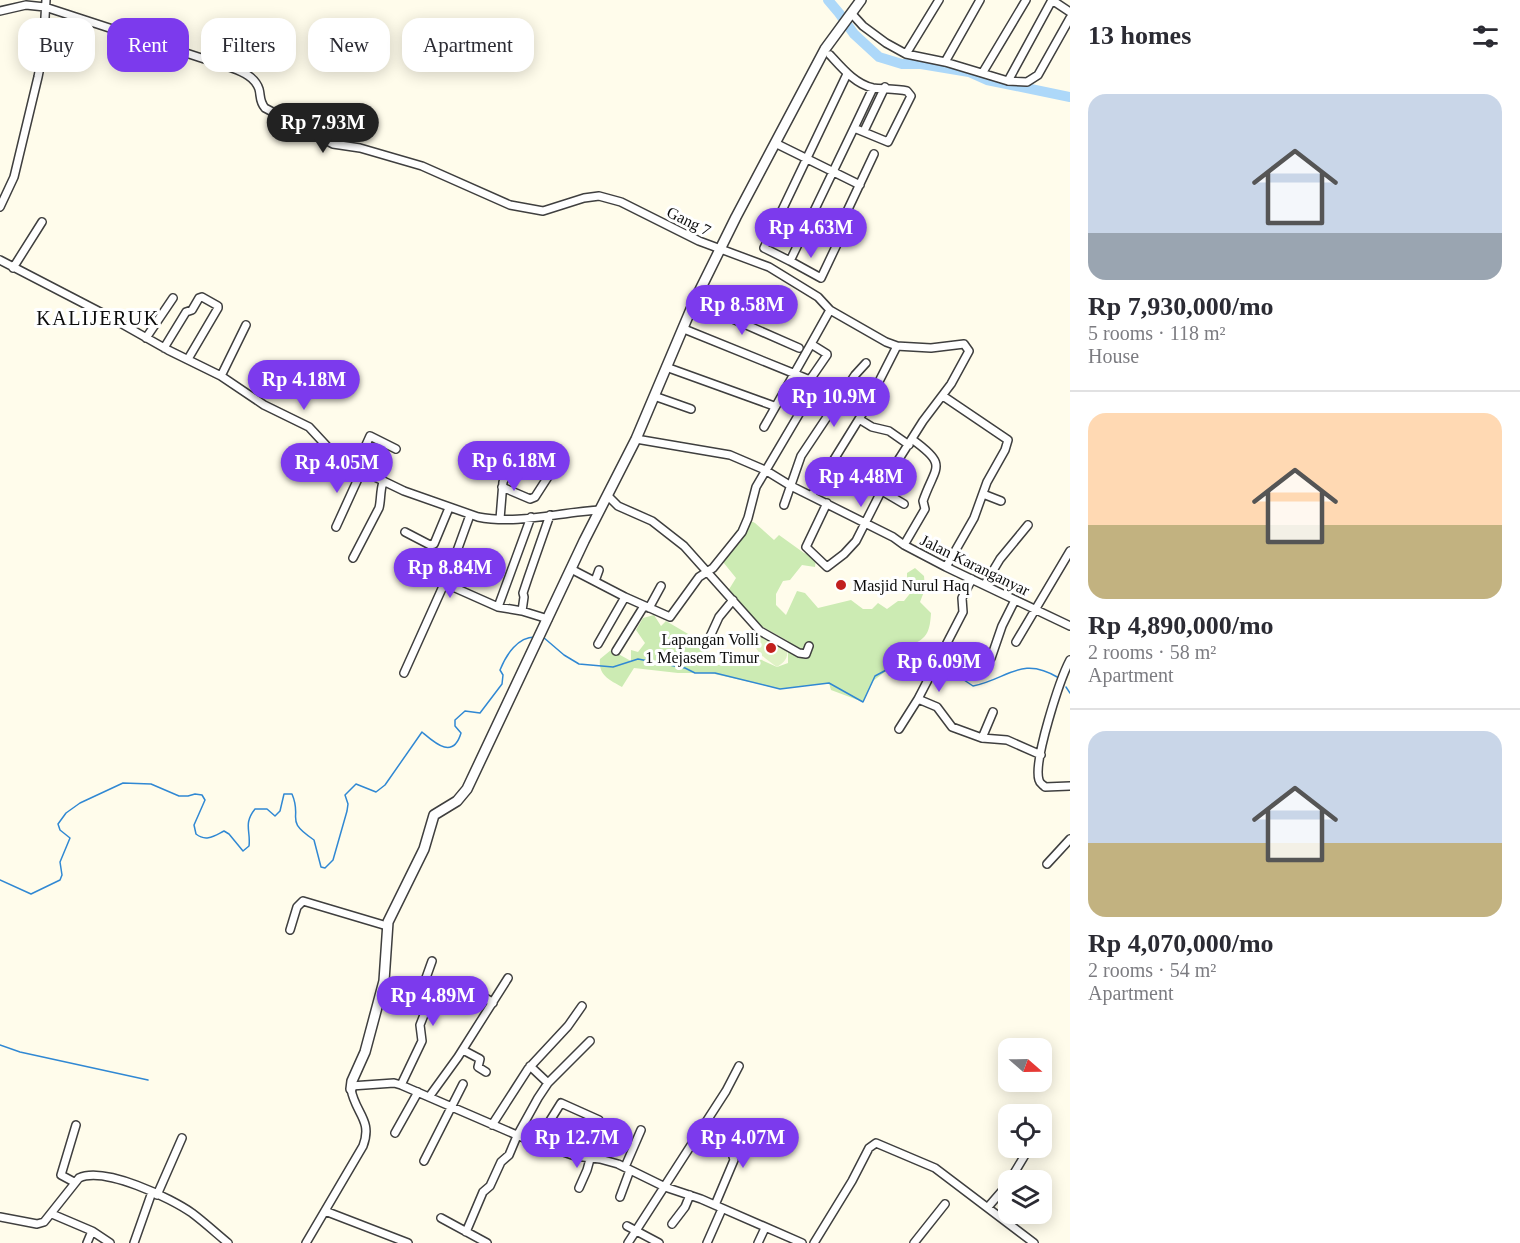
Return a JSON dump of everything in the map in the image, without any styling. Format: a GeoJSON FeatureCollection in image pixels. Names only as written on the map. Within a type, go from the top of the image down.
{"type":"FeatureCollection","features":[{"type":"Feature","properties":{"kind":"street"},"geometry":{"type":"LineString","coordinates":[[306,1243],[363,1146],[367,1134],[367,1125],[354,1102],[351,1087],[364,1052],[384,981],[387,926],[390,915],[424,849],[432,819],[437,813],[457,801],[467,789],[571,569],[636,439],[694,302],[719,250],[825,49],[861,0]]}},
{"type":"Feature","properties":{"kind":"street"},"geometry":{"type":"LineString","coordinates":[[906,54],[939,0]]}},
{"type":"Feature","properties":{"kind":"street"},"geometry":{"type":"LineString","coordinates":[[945,62],[981,0]]}},
{"type":"Feature","properties":{"kind":"street"},"geometry":{"type":"LineString","coordinates":[[983,72],[1026,0]]}},
{"type":"Feature","properties":{"kind":"street"},"geometry":{"type":"LineString","coordinates":[[1008,81],[1052,0],[1070,12]]}},
{"type":"Feature","properties":{"kind":"street"},"geometry":{"type":"LineString","coordinates":[[0,11],[26,5],[45,4],[43,52],[38,77],[14,177],[0,207]]}},
{"type":"Feature","properties":{"kind":"street","name":"Gang 7"},"geometry":{"type":"LineString","coordinates":[[45,4],[246,74],[257,84],[260,100],[265,108],[333,144],[360,148],[422,165],[485,195],[528,209],[543,211],[584,198],[599,196],[621,202],[719,250],[769,267],[818,297],[830,310],[897,347]]}},
{"type":"Feature","properties":{"kind":"street"},"geometry":{"type":"LineString","coordinates":[[850,16],[886,43],[906,54],[983,72],[1008,81],[1027,81],[1038,75],[1070,18]]}},
{"type":"Feature","properties":{"kind":"street"},"geometry":{"type":"LineString","coordinates":[[830,55],[847,74],[873,88],[885,87],[907,91],[911,96],[888,142],[854,128]]}},
{"type":"Feature","properties":{"kind":"street"},"geometry":{"type":"LineString","coordinates":[[807,223],[842,238],[821,278],[765,248],[847,74]]}},
{"type":"Feature","properties":{"kind":"street"},"geometry":{"type":"LineString","coordinates":[[864,131],[885,87]]}},
{"type":"Feature","properties":{"kind":"street"},"geometry":{"type":"LineString","coordinates":[[790,261],[873,88]]}},
{"type":"Feature","properties":{"kind":"street"},"geometry":{"type":"LineString","coordinates":[[775,143],[860,185]]}},
{"type":"Feature","properties":{"kind":"street"},"geometry":{"type":"LineString","coordinates":[[842,222],[874,154]]}},
{"type":"Feature","properties":{"kind":"street"},"geometry":{"type":"LineString","coordinates":[[13,268],[42,222]]}},
{"type":"Feature","properties":{"kind":"street"},"geometry":{"type":"LineString","coordinates":[[0,260],[221,376],[264,405],[309,427],[335,455],[383,482],[484,519],[531,518],[605,502],[633,511],[652,521],[691,552],[761,632],[799,653],[806,654],[809,646]]}},
{"type":"Feature","properties":{"kind":"street"},"geometry":{"type":"LineString","coordinates":[[164,348],[186,312],[192,310],[202,297],[218,308],[188,359]]}},
{"type":"Feature","properties":{"kind":"street"},"geometry":{"type":"LineString","coordinates":[[146,338],[173,298]]}},
{"type":"Feature","properties":{"kind":"street"},"geometry":{"type":"LineString","coordinates":[[694,302],[799,348]]}},
{"type":"Feature","properties":{"kind":"street"},"geometry":{"type":"LineString","coordinates":[[764,427],[771,405],[795,374],[830,310]]}},
{"type":"Feature","properties":{"kind":"street"},"geometry":{"type":"LineString","coordinates":[[221,376],[246,326]]}},
{"type":"Feature","properties":{"kind":"street"},"geometry":{"type":"LineString","coordinates":[[684,329],[810,380]]}},
{"type":"Feature","properties":{"kind":"street"},"geometry":{"type":"LineString","coordinates":[[571,569],[670,617],[699,577],[722,559],[742,532],[756,487],[802,409],[804,392],[827,355],[811,344]]}},
{"type":"Feature","properties":{"kind":"street"},"geometry":{"type":"LineString","coordinates":[[812,495],[859,419],[897,347],[931,348],[964,345],[968,348],[967,355],[943,396],[923,421],[892,470],[856,541],[844,554],[826,567],[806,547],[827,503]]}},
{"type":"Feature","properties":{"kind":"street"},"geometry":{"type":"LineString","coordinates":[[784,505],[801,456],[855,375],[866,363]]}},
{"type":"Feature","properties":{"kind":"street"},"geometry":{"type":"LineString","coordinates":[[666,367],[771,405]]}},
{"type":"Feature","properties":{"kind":"street"},"geometry":{"type":"LineString","coordinates":[[654,396],[691,409]]}},
{"type":"Feature","properties":{"kind":"street"},"geometry":{"type":"LineString","coordinates":[[943,396],[1008,438],[1005,450],[987,482],[974,518],[946,567]]}},
{"type":"Feature","properties":{"kind":"street"},"geometry":{"type":"LineString","coordinates":[[859,419],[872,427],[889,431],[934,457],[937,470],[923,501],[925,509],[904,544]]}},
{"type":"Feature","properties":{"kind":"street"},"geometry":{"type":"LineString","coordinates":[[336,527],[370,436],[396,449]]}},
{"type":"Feature","properties":{"kind":"street","name":"Jalan Karanganyar"},"geometry":{"type":"LineString","coordinates":[[636,439],[721,452],[765,470],[791,486],[893,537],[946,567],[1070,626]]}},
{"type":"Feature","properties":{"kind":"street"},"geometry":{"type":"LineString","coordinates":[[502,486],[530,499],[535,497],[552,469],[537,453]]}},
{"type":"Feature","properties":{"kind":"street"},"geometry":{"type":"LineString","coordinates":[[500,519],[502,486],[515,459]]}},
{"type":"Feature","properties":{"kind":"street"},"geometry":{"type":"LineString","coordinates":[[353,558],[381,503],[379,495],[383,482]]}},
{"type":"Feature","properties":{"kind":"street"},"geometry":{"type":"LineString","coordinates":[[882,491],[904,504]]}},
{"type":"Feature","properties":{"kind":"street"},"geometry":{"type":"LineString","coordinates":[[983,494],[1000,501]]}},
{"type":"Feature","properties":{"kind":"street"},"geometry":{"type":"LineString","coordinates":[[405,532],[430,545],[434,544],[449,508]]}},
{"type":"Feature","properties":{"kind":"street"},"geometry":{"type":"LineString","coordinates":[[404,673],[444,583],[470,515]]}},
{"type":"Feature","properties":{"kind":"street"},"geometry":{"type":"LineString","coordinates":[[522,611],[525,585],[550,515]]}},
{"type":"Feature","properties":{"kind":"street"},"geometry":{"type":"LineString","coordinates":[[498,607],[531,518]]}},
{"type":"Feature","properties":{"kind":"street"},"geometry":{"type":"LineString","coordinates":[[985,584],[1000,559],[1028,525]]}},
{"type":"Feature","properties":{"kind":"street"},"geometry":{"type":"LineString","coordinates":[[1016,642],[1070,551]]}},
{"type":"Feature","properties":{"kind":"street"},"geometry":{"type":"LineString","coordinates":[[595,581],[599,570]]}},
{"type":"Feature","properties":{"kind":"street"},"geometry":{"type":"LineString","coordinates":[[899,729],[918,699],[964,610],[962,598],[972,579]]}},
{"type":"Feature","properties":{"kind":"street"},"geometry":{"type":"LineString","coordinates":[[444,583],[498,607],[548,619]]}},
{"type":"Feature","properties":{"kind":"street"},"geometry":{"type":"LineString","coordinates":[[616,651],[661,586]]}},
{"type":"Feature","properties":{"kind":"street"},"geometry":{"type":"LineString","coordinates":[[598,644],[625,597]]}},
{"type":"Feature","properties":{"kind":"street"},"geometry":{"type":"LineString","coordinates":[[708,641],[719,617],[733,600]]}},
{"type":"Feature","properties":{"kind":"street"},"geometry":{"type":"LineString","coordinates":[[991,657],[1002,626],[1015,600]]}},
{"type":"Feature","properties":{"kind":"street"},"geometry":{"type":"LineString","coordinates":[[1070,660],[1058,687],[1038,773],[1043,786],[1051,788],[1070,786]]}},
{"type":"Feature","properties":{"kind":"street"},"geometry":{"type":"LineString","coordinates":[[918,699],[937,706],[952,727],[982,738],[1007,741],[1041,755]]}},
{"type":"Feature","properties":{"kind":"street"},"geometry":{"type":"LineString","coordinates":[[982,738],[993,712]]}},
{"type":"Feature","properties":{"kind":"street"},"geometry":{"type":"LineString","coordinates":[[1047,864],[1070,839]]}},
{"type":"Feature","properties":{"kind":"street"},"geometry":{"type":"LineString","coordinates":[[290,930],[297,907],[306,901],[387,926]]}},
{"type":"Feature","properties":{"kind":"street"},"geometry":{"type":"LineString","coordinates":[[401,1085],[422,1041],[420,1024],[431,997],[422,989],[432,961]]}},
{"type":"Feature","properties":{"kind":"street"},"geometry":{"type":"LineString","coordinates":[[429,1098],[494,1003],[508,978]]}},
{"type":"Feature","properties":{"kind":"street"},"geometry":{"type":"LineString","coordinates":[[472,989],[494,1003]]}},
{"type":"Feature","properties":{"kind":"street"},"geometry":{"type":"LineString","coordinates":[[492,1125],[530,1066],[568,1026],[582,1006]]}},
{"type":"Feature","properties":{"kind":"street"},"geometry":{"type":"LineString","coordinates":[[466,1232],[483,1192],[489,1188],[501,1162],[509,1155],[517,1136],[548,1083],[590,1041]]}},
{"type":"Feature","properties":{"kind":"street"},"geometry":{"type":"LineString","coordinates":[[463,1050],[480,1059],[478,1067],[486,1072]]}},
{"type":"Feature","properties":{"kind":"street"},"geometry":{"type":"LineString","coordinates":[[530,1066],[548,1083]]}},
{"type":"Feature","properties":{"kind":"street"},"geometry":{"type":"LineString","coordinates":[[628,1243],[739,1066]]}},
{"type":"Feature","properties":{"kind":"street"},"geometry":{"type":"LineString","coordinates":[[351,1087],[394,1083],[401,1085],[536,1143],[575,1156],[609,1161],[628,1168],[664,1187],[690,1195],[802,1243]]}},
{"type":"Feature","properties":{"kind":"street"},"geometry":{"type":"LineString","coordinates":[[424,1161],[463,1084]]}},
{"type":"Feature","properties":{"kind":"street"},"geometry":{"type":"LineString","coordinates":[[395,1133],[418,1092]]}},
{"type":"Feature","properties":{"kind":"street"},"geometry":{"type":"LineString","coordinates":[[536,1143],[555,1110],[563,1102],[600,1121],[587,1170],[579,1188]]}},
{"type":"Feature","properties":{"kind":"street"},"geometry":{"type":"LineString","coordinates":[[74,1182],[61,1174],[76,1125]]}},
{"type":"Feature","properties":{"kind":"street"},"geometry":{"type":"LineString","coordinates":[[620,1197],[641,1130]]}},
{"type":"Feature","properties":{"kind":"street"},"geometry":{"type":"LineString","coordinates":[[134,1243],[154,1193],[182,1138]]}},
{"type":"Feature","properties":{"kind":"street"},"geometry":{"type":"LineString","coordinates":[[814,1243],[874,1143],[884,1145],[931,1166],[1034,1243]]}},
{"type":"Feature","properties":{"kind":"street"},"geometry":{"type":"LineString","coordinates":[[707,1243],[734,1160],[732,1153],[722,1148]]}},
{"type":"Feature","properties":{"kind":"street"},"geometry":{"type":"LineString","coordinates":[[0,1217],[37,1224],[44,1222],[74,1182],[83,1176],[107,1176],[124,1180],[154,1193],[190,1212],[228,1243]]}},
{"type":"Feature","properties":{"kind":"street"},"geometry":{"type":"LineString","coordinates":[[672,1224],[685,1207],[690,1195]]}},
{"type":"Feature","properties":{"kind":"street"},"geometry":{"type":"LineString","coordinates":[[988,1207],[998,1195]]}},
{"type":"Feature","properties":{"kind":"street"},"geometry":{"type":"LineString","coordinates":[[914,1243],[945,1204]]}},
{"type":"Feature","properties":{"kind":"street"},"geometry":{"type":"LineString","coordinates":[[325,1211],[408,1243]]}},
{"type":"Feature","properties":{"kind":"street"},"geometry":{"type":"LineString","coordinates":[[52,1214],[92,1231],[110,1243]]}},
{"type":"Feature","properties":{"kind":"street"},"geometry":{"type":"LineString","coordinates":[[441,1218],[487,1243]]}},
{"type":"Feature","properties":{"kind":"street"},"geometry":{"type":"LineString","coordinates":[[627,1226],[659,1243]]}},
{"type":"Feature","properties":{"kind":"street"},"geometry":{"type":"LineString","coordinates":[[758,1243],[765,1228]]}},
{"type":"Feature","properties":{"kind":"street"},"geometry":{"type":"LineString","coordinates":[[87,1243],[92,1231]]}},
{"type":"Feature","properties":{"kind":"green space"},"geometry":{"type":"Polygon","coordinates":[[[745,518],[755,523],[774,540],[779,535],[804,553],[816,557],[815,567],[802,565],[790,580],[783,581],[776,594],[776,605],[786,615],[797,591],[805,593],[818,608],[851,600],[863,609],[872,609],[878,603],[887,609],[898,601],[904,601],[916,586],[907,582],[907,573],[915,568],[924,576],[925,589],[920,602],[931,613],[927,633],[922,639],[912,644],[919,656],[936,662],[931,670],[890,668],[873,681],[863,702],[831,690],[829,683],[780,689],[710,673],[678,673],[634,668],[622,687],[605,676],[601,669],[600,659],[611,650],[631,661],[631,650],[638,652],[645,643],[636,630],[643,618],[654,615],[661,626],[666,621],[707,645],[708,659],[714,666],[753,656],[777,667],[788,663],[788,641],[756,623],[752,629],[743,618],[746,612],[728,591],[736,578],[719,557],[745,518]]]}},
{"type":"Feature","properties":{"kind":"green space","name":"Lapangan Volli 1 Mejasem Timur"},"geometry":{"type":"Polygon","coordinates":[[[763,630],[787,643],[786,657],[777,667],[761,655],[754,642],[754,637],[763,630]]]}},
{"type":"Feature","properties":{"kind":"waterway"},"geometry":{"type":"LineString","coordinates":[[828,0],[854,34],[879,57],[902,64],[921,64],[969,72],[987,80],[1070,97]]}},
{"type":"Feature","properties":{"kind":"waterway"},"geometry":{"type":"LineString","coordinates":[[0,880],[31,894],[60,880],[62,875],[60,862],[70,838],[60,830],[58,824],[66,813],[80,803],[123,783],[151,784],[179,796],[202,795],[205,800],[194,825],[196,834],[207,838],[224,831],[243,851],[249,846],[248,823],[255,809],[267,809],[275,816],[280,811],[284,794],[292,794],[296,809],[296,823],[314,840],[321,867],[325,868],[333,860],[347,811],[348,804],[345,795],[356,784],[376,792],[385,785],[422,732],[443,747],[453,746],[461,733],[455,726],[455,720],[465,711],[480,713],[502,684],[503,675],[500,670],[509,653],[518,643],[536,637]]}},
{"type":"Feature","properties":{"kind":"waterway"},"geometry":{"type":"LineString","coordinates":[[543,637],[564,655],[579,664],[613,667],[638,659],[685,668],[695,673],[715,673],[780,689],[829,683],[863,702],[875,676],[890,668],[928,671]]}},
{"type":"Feature","properties":{"kind":"waterway"},"geometry":{"type":"LineString","coordinates":[[936,676],[964,680],[973,686],[1024,669],[1046,671],[1059,678]]}},
{"type":"Feature","properties":{"kind":"waterway"},"geometry":{"type":"LineString","coordinates":[[1066,687],[1070,693]]}},
{"type":"Feature","properties":{"kind":"waterway"},"geometry":{"type":"LineString","coordinates":[[0,1045],[20,1052],[148,1080]]}},
{"type":"Feature","properties":{"kind":"place","name":"Masjid Nurul Haq"},"geometry":{"type":"Point","coordinates":[841,585]}},
{"type":"Feature","properties":{"kind":"place","name":"Lapangan Volli 1 Mejasem Timur"},"geometry":{"type":"Point","coordinates":[771,648]}},
{"type":"Feature","properties":{"kind":"district","name":"KALIJERUK"},"geometry":{"type":"Point","coordinates":[98,318]}}]}
